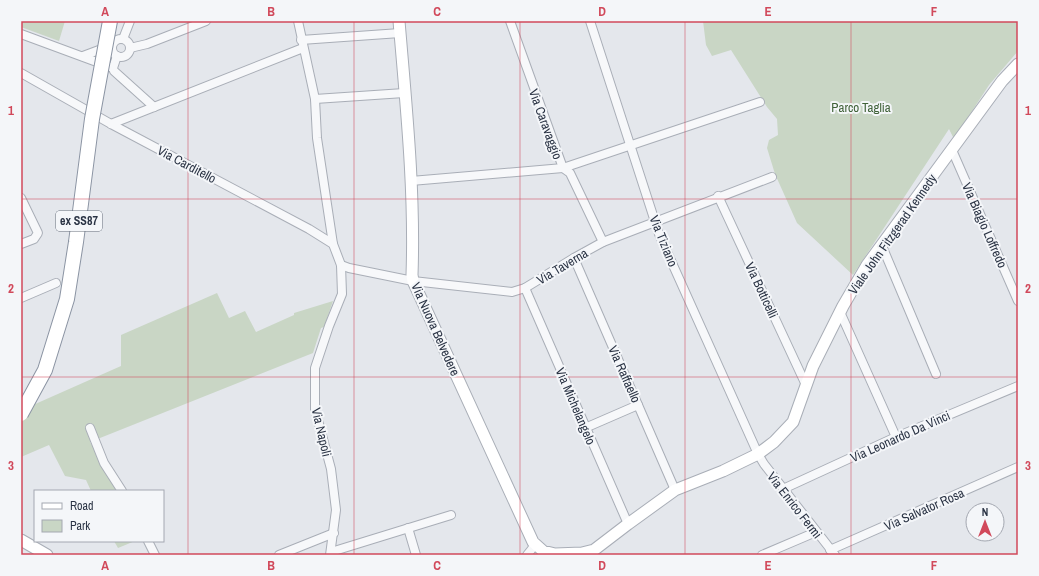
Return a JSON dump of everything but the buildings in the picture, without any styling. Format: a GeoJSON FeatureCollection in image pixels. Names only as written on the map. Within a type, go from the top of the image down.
{"type":"FeatureCollection","features":[{"type":"Feature","properties":{"kind":"highway","name":"ex SS87"},"geometry":{"type":"LineString","coordinates":[[21,414],[45,370],[67,299],[92,119],[110,21]]}},
{"type":"Feature","properties":{"kind":"street"},"geometry":{"type":"LineString","coordinates":[[123,39],[130,21]]}},
{"type":"Feature","properties":{"kind":"street"},"geometry":{"type":"LineString","coordinates":[[130,48],[147,44],[206,21]]}},
{"type":"Feature","properties":{"kind":"street"},"geometry":{"type":"LineString","coordinates":[[298,21],[315,99],[317,138],[333,244],[341,265]]}},
{"type":"Feature","properties":{"kind":"street","name":"Via Nuova Belvedere"},"geometry":{"type":"LineString","coordinates":[[399,21],[411,181],[413,281],[538,550]]}},
{"type":"Feature","properties":{"kind":"street","name":"Via Caravaggio"},"geometry":{"type":"LineString","coordinates":[[510,21],[563,168],[570,173],[603,242]]}},
{"type":"Feature","properties":{"kind":"street","name":"Via Tiziano"},"geometry":{"type":"LineString","coordinates":[[590,21],[655,222],[758,454]]}},
{"type":"Feature","properties":{"kind":"street"},"geometry":{"type":"LineString","coordinates":[[112,124],[302,44],[400,33]]}},
{"type":"Feature","properties":{"kind":"street"},"geometry":{"type":"LineString","coordinates":[[21,34],[113,68]]}},
{"type":"Feature","properties":{"kind":"street"},"geometry":{"type":"LineString","coordinates":[[83,56],[112,45],[117,39],[123,39],[128,42],[130,48],[126,56],[117,56]]}},
{"type":"Feature","properties":{"kind":"street"},"geometry":{"type":"LineString","coordinates":[[112,45],[112,50],[117,56]]}},
{"type":"Feature","properties":{"kind":"street"},"geometry":{"type":"LineString","coordinates":[[117,56],[113,68],[114,72],[154,107]]}},
{"type":"Feature","properties":{"kind":"street","name":"Viale John Fitzgerad Kennedy"},"geometry":{"type":"LineString","coordinates":[[595,552],[628,524],[675,490],[758,454],[774,442],[793,422],[813,366],[840,312],[867,265],[1002,81],[1018,64]]}},
{"type":"Feature","properties":{"kind":"street","name":"Via Carditello"},"geometry":{"type":"LineString","coordinates":[[21,73],[112,124],[309,229],[333,244]]}},
{"type":"Feature","properties":{"kind":"street"},"geometry":{"type":"LineString","coordinates":[[315,99],[404,93]]}},
{"type":"Feature","properties":{"kind":"street"},"geometry":{"type":"LineString","coordinates":[[411,181],[563,168],[760,102]]}},
{"type":"Feature","properties":{"kind":"street","name":"Via Biagio Loffredo"},"geometry":{"type":"LineString","coordinates":[[952,150],[1018,300]]}},
{"type":"Feature","properties":{"kind":"street","name":"Via Taverna"},"geometry":{"type":"LineString","coordinates":[[341,265],[413,281],[512,292],[525,288],[603,242],[718,196],[772,177]]}},
{"type":"Feature","properties":{"kind":"street","name":"Via Botticelli"},"geometry":{"type":"LineString","coordinates":[[718,196],[806,385]]}},
{"type":"Feature","properties":{"kind":"street"},"geometry":{"type":"LineString","coordinates":[[21,198],[38,233],[34,239],[21,244]]}},
{"type":"Feature","properties":{"kind":"street"},"geometry":{"type":"LineString","coordinates":[[882,246],[936,374]]}},
{"type":"Feature","properties":{"kind":"street","name":"Via Raffaello"},"geometry":{"type":"LineString","coordinates":[[574,258],[675,490]]}},
{"type":"Feature","properties":{"kind":"street","name":"Via Napoli"},"geometry":{"type":"LineString","coordinates":[[331,553],[336,510],[331,468],[315,409],[315,368],[329,326],[342,294],[341,265]]}},
{"type":"Feature","properties":{"kind":"street"},"geometry":{"type":"LineString","coordinates":[[21,298],[56,283]]}},
{"type":"Feature","properties":{"kind":"street","name":"Via Michelangelo"},"geometry":{"type":"LineString","coordinates":[[525,288],[628,524]]}},
{"type":"Feature","properties":{"kind":"street"},"geometry":{"type":"LineString","coordinates":[[840,312],[896,437]]}},
{"type":"Feature","properties":{"kind":"street","name":"Via Leonardo Da Vinci"},"geometry":{"type":"LineString","coordinates":[[784,489],[896,437],[1018,386]]}},
{"type":"Feature","properties":{"kind":"street"},"geometry":{"type":"LineString","coordinates":[[585,428],[638,405]]}},
{"type":"Feature","properties":{"kind":"street"},"geometry":{"type":"LineString","coordinates":[[90,428],[104,463],[121,490]]}},
{"type":"Feature","properties":{"kind":"street","name":"Via Enrico Fermi"},"geometry":{"type":"LineString","coordinates":[[758,454],[764,464],[832,552]]}},
{"type":"Feature","properties":{"kind":"street","name":"Via Salvator Rosa"},"geometry":{"type":"LineString","coordinates":[[832,552],[1018,467]]}},
{"type":"Feature","properties":{"kind":"street"},"geometry":{"type":"LineString","coordinates":[[331,553],[451,515]]}},
{"type":"Feature","properties":{"kind":"street"},"geometry":{"type":"LineString","coordinates":[[408,528],[416,555]]}},
{"type":"Feature","properties":{"kind":"street"},"geometry":{"type":"LineString","coordinates":[[762,555],[816,532]]}},
{"type":"Feature","properties":{"kind":"street"},"geometry":{"type":"LineString","coordinates":[[279,555],[334,533]]}},
{"type":"Feature","properties":{"kind":"street"},"geometry":{"type":"LineString","coordinates":[[21,540],[47,555]]}},
{"type":"Feature","properties":{"kind":"street"},"geometry":{"type":"LineString","coordinates":[[148,542],[155,555]]}},
{"type":"Feature","properties":{"kind":"street"},"geometry":{"type":"LineString","coordinates":[[527,555],[538,550],[555,554],[595,552]]}},
{"type":"Feature","properties":{"kind":"green space"},"geometry":{"type":"Polygon","coordinates":[[[21,21],[65,21],[59,41],[21,27],[21,21]]]}},
{"type":"Feature","properties":{"kind":"green space","name":"Parco Taglia"},"geometry":{"type":"Polygon","coordinates":[[[703,21],[1018,21],[1018,51],[989,85],[954,139],[949,129],[853,275],[797,223],[775,174],[767,148],[769,140],[778,135],[777,119],[767,107],[731,50],[712,56],[706,45],[703,21]]]}},
{"type":"Feature","properties":{"kind":"green space"},"geometry":{"type":"Polygon","coordinates":[[[217,293],[229,318],[245,311],[256,332],[294,315],[294,313],[333,301],[324,327],[321,328],[313,353],[90,442],[116,490],[91,490],[86,480],[65,476],[49,445],[21,457],[21,423],[33,405],[121,366],[121,335],[217,293]]]}},
{"type":"Feature","properties":{"kind":"green space"},"geometry":{"type":"Polygon","coordinates":[[[115,542],[133,542],[118,548],[115,542]]]}}]}
